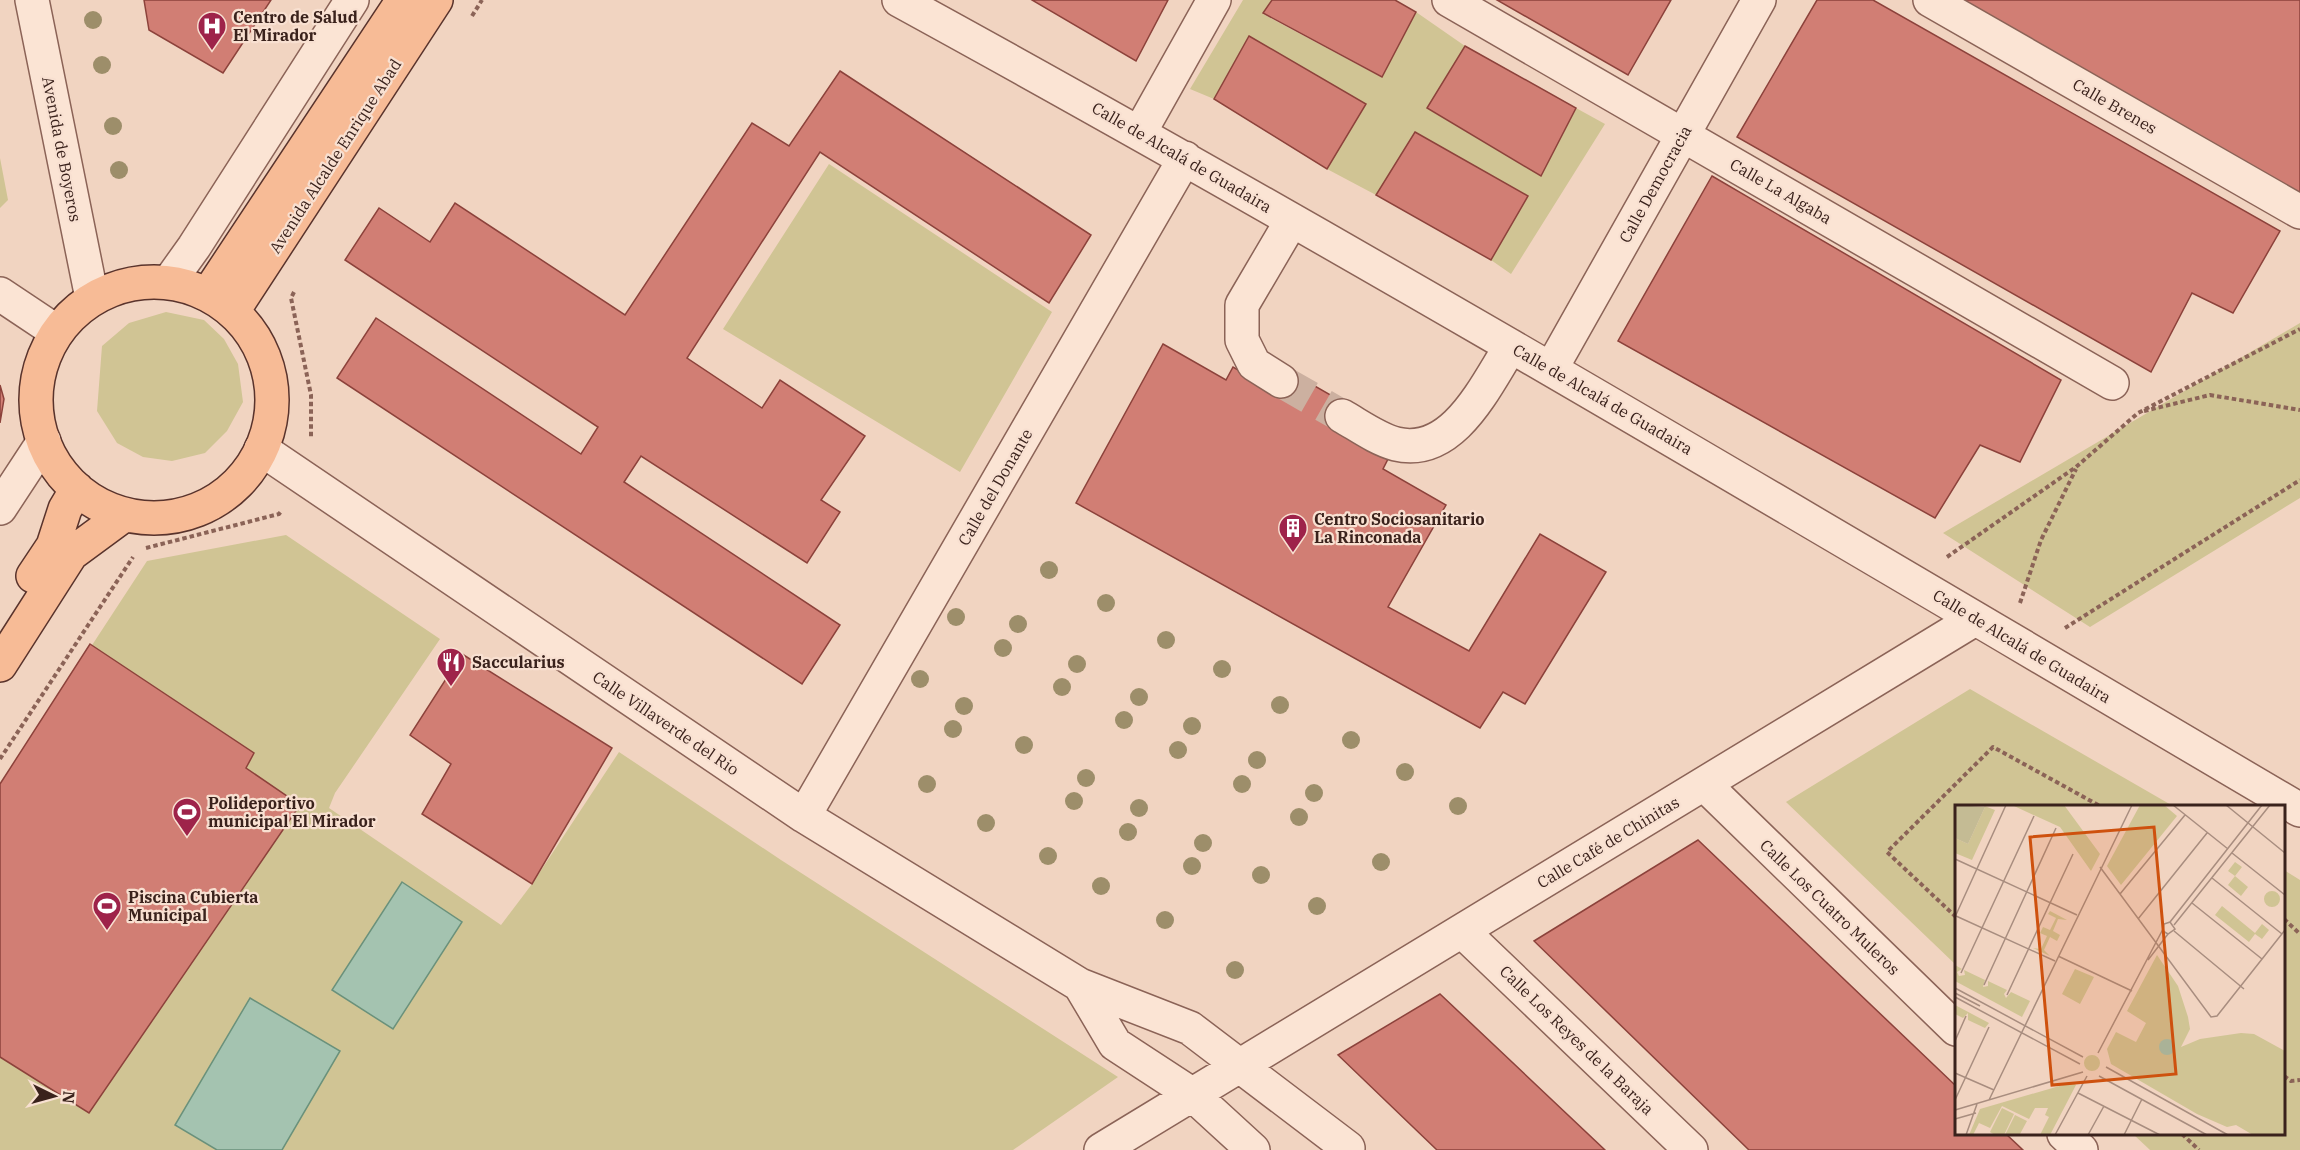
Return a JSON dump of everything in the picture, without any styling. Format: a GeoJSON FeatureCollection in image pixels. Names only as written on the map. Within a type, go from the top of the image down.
{"type":"FeatureCollection","features":[{"type":"Feature","properties":{"kind":"main road","name":"Avenida Alcalde Enrique Abad"},"geometry":{"type":"LineString","coordinates":[[221,303],[403,0]]}},
{"type":"Feature","properties":{"kind":"main road","name":"Avenida Alcalde Enrique Abad"},"geometry":{"type":"LineString","coordinates":[[221,303],[436,0]]}},
{"type":"Feature","properties":{"kind":"main road"},"geometry":{"type":"LineString","coordinates":[[169,282],[221,303],[256,339],[269,371],[272,407],[261,449],[248,473],[222,497],[192,512],[159,518],[124,515],[99,505],[77,489],[57,467],[44,441],[36,403],[41,366],[57,332],[92,298],[129,284],[169,282]]}},
{"type":"Feature","properties":{"kind":"main road"},"geometry":{"type":"LineString","coordinates":[[0,626],[53,546],[65,509],[77,489]]}},
{"type":"Feature","properties":{"kind":"main road"},"geometry":{"type":"LineString","coordinates":[[0,665],[71,554],[124,515]]}},
{"type":"Feature","properties":{"kind":"street","name":"Avenida de Boyeros"},"geometry":{"type":"LineString","coordinates":[[32,0],[92,298]]}},
{"type":"Feature","properties":{"kind":"street"},"geometry":{"type":"LineString","coordinates":[[169,282],[194,247],[352,0]]}},
{"type":"Feature","properties":{"kind":"street","name":"Calle de Alcalá de Guadaira"},"geometry":{"type":"LineString","coordinates":[[899,0],[1140,132],[1551,369],[2300,810]]}},
{"type":"Feature","properties":{"kind":"street"},"geometry":{"type":"LineString","coordinates":[[1140,132],[1214,0]]}},
{"type":"Feature","properties":{"kind":"street","name":"Calle La Algaba"},"geometry":{"type":"LineString","coordinates":[[1449,0],[2112,383]]}},
{"type":"Feature","properties":{"kind":"street","name":"Calle Democracia"},"geometry":{"type":"LineString","coordinates":[[1551,369],[1759,0]]}},
{"type":"Feature","properties":{"kind":"street","name":"Calle Brenes"},"geometry":{"type":"LineString","coordinates":[[1930,0],[2300,212]]}},
{"type":"Feature","properties":{"kind":"street","name":"Calle del Donante"},"geometry":{"type":"LineString","coordinates":[[804,816],[1185,158]]}},
{"type":"Feature","properties":{"kind":"street"},"geometry":{"type":"LineString","coordinates":[[1281,381],[1254,364],[1242,340],[1242,305],[1292,220]]}},
{"type":"Feature","properties":{"kind":"street"},"geometry":{"type":"LineString","coordinates":[[0,294],[57,332]]}},
{"type":"Feature","properties":{"kind":"street"},"geometry":{"type":"LineString","coordinates":[[1342,416],[1396,444],[1418,445],[1448,433],[1470,409],[1511,346]]}},
{"type":"Feature","properties":{"kind":"street"},"geometry":{"type":"LineString","coordinates":[[0,508],[44,441]]}},
{"type":"Feature","properties":{"kind":"street","name":"Calle Villaverde del Rio"},"geometry":{"type":"LineString","coordinates":[[261,449],[804,816],[1080,985],[1190,1028],[1353,1149]]}},
{"type":"Feature","properties":{"kind":"street","name":"Calle Café de Chinitas"},"geometry":{"type":"LineString","coordinates":[[1193,1095],[1975,619]]}},
{"type":"Feature","properties":{"kind":"street","name":"Calle Los Cuatro Muleros"},"geometry":{"type":"LineString","coordinates":[[1704,784],[1955,1028]]}},
{"type":"Feature","properties":{"kind":"street","name":"Calle Los Reyes de la Baraja"},"geometry":{"type":"LineString","coordinates":[[1462,931],[1691,1150]]}},
{"type":"Feature","properties":{"kind":"street","name":"Calle Villaverde del Rio"},"geometry":{"type":"LineString","coordinates":[[1080,985],[1115,1044],[1193,1095],[1253,1150]]}},
{"type":"Feature","properties":{"kind":"street"},"geometry":{"type":"LineString","coordinates":[[1101,1150],[1193,1095]]}},
{"type":"Feature","properties":{"kind":"street"},"geometry":{"type":"LineString","coordinates":[[2065,1135],[2080,1150]]}},
{"type":"Feature","properties":{"kind":"path"},"geometry":{"type":"LineString","coordinates":[[469,20],[482,0]]}},
{"type":"Feature","properties":{"kind":"path"},"geometry":{"type":"LineString","coordinates":[[0,759],[138,550],[279,514],[303,478],[319,450],[310,434],[311,395],[291,298],[296,289]]}},
{"type":"Feature","properties":{"kind":"path"},"geometry":{"type":"LineString","coordinates":[[1912,581],[2076,467],[2138,413],[2300,329]]}},
{"type":"Feature","properties":{"kind":"path"},"geometry":{"type":"LineString","coordinates":[[2138,413],[2210,395],[2300,410]]}},
{"type":"Feature","properties":{"kind":"path"},"geometry":{"type":"LineString","coordinates":[[2018,644],[2042,540],[2076,467]]}},
{"type":"Feature","properties":{"kind":"path"},"geometry":{"type":"LineString","coordinates":[[2018,644],[2300,480]]}},
{"type":"Feature","properties":{"kind":"path"},"geometry":{"type":"LineString","coordinates":[[1955,916],[1887,852],[1994,747],[2096,805]]}},
{"type":"Feature","properties":{"kind":"path"},"geometry":{"type":"LineString","coordinates":[[2285,920],[2300,934]]}},
{"type":"Feature","properties":{"kind":"path"},"geometry":{"type":"LineString","coordinates":[[2285,1077],[2291,1081],[2300,1080]]}},
{"type":"Feature","properties":{"kind":"path"},"geometry":{"type":"LineString","coordinates":[[2183,1135],[2199,1150]]}},
{"type":"Feature","properties":{"kind":"shaded area"},"geometry":{"type":"Polygon","coordinates":[[[1243,0],[1272,0],[1263,14],[1381,77],[1416,12],[1465,46],[1428,109],[1541,176],[1576,108],[1605,124],[1511,274],[1491,260],[1527,197],[1415,132],[1376,195],[1327,169],[1366,104],[1249,36],[1214,99],[1190,89],[1243,0]]]}},
{"type":"Feature","properties":{"kind":"shaded area"},"geometry":{"type":"Polygon","coordinates":[[[0,158],[8,200],[0,208],[0,158]]]}},
{"type":"Feature","properties":{"kind":"shaded area"},"geometry":{"type":"Polygon","coordinates":[[[829,164],[1052,312],[960,472],[723,329],[829,164]]]}},
{"type":"Feature","properties":{"kind":"shaded area"},"geometry":{"type":"Polygon","coordinates":[[[166,312],[204,320],[224,339],[238,364],[243,402],[227,431],[205,453],[172,461],[143,457],[117,443],[97,411],[102,346],[129,323],[166,312]]]}},
{"type":"Feature","properties":{"kind":"shaded area"},"geometry":{"type":"Polygon","coordinates":[[[2300,323],[2300,498],[2090,627],[1943,533],[2300,323]]]}},
{"type":"Feature","properties":{"kind":"shaded area","name":"Polideportivo municipal El Mirador"},"geometry":{"type":"Polygon","coordinates":[[[286,535],[440,639],[335,793],[329,808],[501,925],[532,884],[619,752],[781,860],[1118,1077],[1013,1150],[0,1150],[0,786],[147,561],[286,535]]]}},
{"type":"Feature","properties":{"kind":"shaded area"},"geometry":{"type":"Polygon","coordinates":[[[1970,689],[2171,805],[1955,805],[1955,964],[1786,802],[1970,689]]]}},
{"type":"Feature","properties":{"kind":"shaded area"},"geometry":{"type":"Polygon","coordinates":[[[2285,871],[2300,880],[2300,1150],[2150,1150],[2134,1135],[2285,1135],[2285,871]]]}},
{"type":"Feature","properties":{"kind":"shaded area"},"geometry":{"type":"Polygon","coordinates":[[[402,882],[462,922],[393,1029],[332,990],[402,882]]]}},
{"type":"Feature","properties":{"kind":"shaded area"},"geometry":{"type":"Polygon","coordinates":[[[250,998],[340,1051],[282,1150],[217,1150],[175,1125],[250,998]]]}},
{"type":"Feature","properties":{"kind":"building","name":"Centro de Salud El Mirador"},"geometry":{"type":"Polygon","coordinates":[[[144,0],[271,0],[223,73],[149,30],[144,0]]]}},
{"type":"Feature","properties":{"kind":"building"},"geometry":{"type":"Polygon","coordinates":[[[1032,0],[1168,0],[1136,61],[1032,0]]]}},
{"type":"Feature","properties":{"kind":"building"},"geometry":{"type":"Polygon","coordinates":[[[1272,0],[1395,0],[1416,12],[1382,77],[1263,13],[1272,0]]]}},
{"type":"Feature","properties":{"kind":"building"},"geometry":{"type":"Polygon","coordinates":[[[1497,0],[1671,0],[1628,75],[1497,0]]]}},
{"type":"Feature","properties":{"kind":"building"},"geometry":{"type":"Polygon","coordinates":[[[1817,0],[1873,0],[2280,231],[2233,313],[2192,293],[2151,372],[1737,137],[1817,0]]]}},
{"type":"Feature","properties":{"kind":"building"},"geometry":{"type":"Polygon","coordinates":[[[1958,0],[2300,0],[2300,193],[1958,0]]]}},
{"type":"Feature","properties":{"kind":"building"},"geometry":{"type":"Polygon","coordinates":[[[1249,36],[1366,104],[1327,169],[1214,99],[1249,36]]]}},
{"type":"Feature","properties":{"kind":"building"},"geometry":{"type":"Polygon","coordinates":[[[1465,46],[1576,108],[1541,176],[1427,108],[1465,46]]]}},
{"type":"Feature","properties":{"kind":"building"},"geometry":{"type":"Polygon","coordinates":[[[840,71],[1091,235],[1049,303],[820,152],[687,358],[762,408],[780,380],[865,436],[821,500],[840,512],[807,563],[641,456],[624,482],[840,625],[802,684],[337,378],[376,318],[581,454],[598,427],[345,260],[379,208],[430,242],[455,203],[625,315],[752,123],[789,146],[840,71]]]}},
{"type":"Feature","properties":{"kind":"building"},"geometry":{"type":"Polygon","coordinates":[[[1415,132],[1528,196],[1491,260],[1376,195],[1415,132]]]}},
{"type":"Feature","properties":{"kind":"building"},"geometry":{"type":"Polygon","coordinates":[[[1712,176],[2061,380],[2020,462],[1980,445],[1935,518],[1618,341],[1712,176]]]}},
{"type":"Feature","properties":{"kind":"building","name":"Centro Sociosanitario La Rinconada"},"geometry":{"type":"Polygon","coordinates":[[[1163,344],[1226,380],[1233,367],[1275,391],[1287,370],[1348,405],[1389,457],[1383,469],[1446,505],[1388,607],[1469,651],[1540,534],[1606,572],[1525,704],[1503,692],[1480,728],[1076,503],[1163,344]]]}},
{"type":"Feature","properties":{"kind":"building"},"geometry":{"type":"Polygon","coordinates":[[[0,385],[4,399],[0,423],[0,385]]]}},
{"type":"Feature","properties":{"kind":"building","name":"Piscina Cubierta Municipal"},"geometry":{"type":"Polygon","coordinates":[[[90,644],[254,753],[246,768],[300,805],[89,1113],[0,1057],[0,784],[90,644]]]}},
{"type":"Feature","properties":{"kind":"building"},"geometry":{"type":"Polygon","coordinates":[[[462,654],[612,748],[532,884],[422,814],[451,764],[410,735],[462,654]]]}},
{"type":"Feature","properties":{"kind":"building"},"geometry":{"type":"Polygon","coordinates":[[[1698,840],[1955,1085],[1955,1135],[2007,1135],[2023,1150],[1749,1150],[1534,941],[1698,840]]]}},
{"type":"Feature","properties":{"kind":"building"},"geometry":{"type":"Polygon","coordinates":[[[1440,994],[1605,1150],[1437,1150],[1338,1055],[1440,994]]]}},
{"type":"Feature","properties":{"kind":"tunnel"},"geometry":{"type":"LineString","coordinates":[[1281,381],[1342,416]]}},
{"type":"Feature","properties":{"kind":"place","name":"Centro de Salud El Mirador"},"geometry":{"type":"Point","coordinates":[212,52]}},
{"type":"Feature","properties":{"kind":"place","name":"Centro Sociosanitario La Rinconada"},"geometry":{"type":"Point","coordinates":[1293,554]}},
{"type":"Feature","properties":{"kind":"place","name":"Saccularius"},"geometry":{"type":"Point","coordinates":[451,688]}},
{"type":"Feature","properties":{"kind":"place","name":"Polideportivo municipal El Mirador"},"geometry":{"type":"Point","coordinates":[187,838]}},
{"type":"Feature","properties":{"kind":"place","name":"Piscina Cubierta Municipal"},"geometry":{"type":"Point","coordinates":[107,932]}}]}
